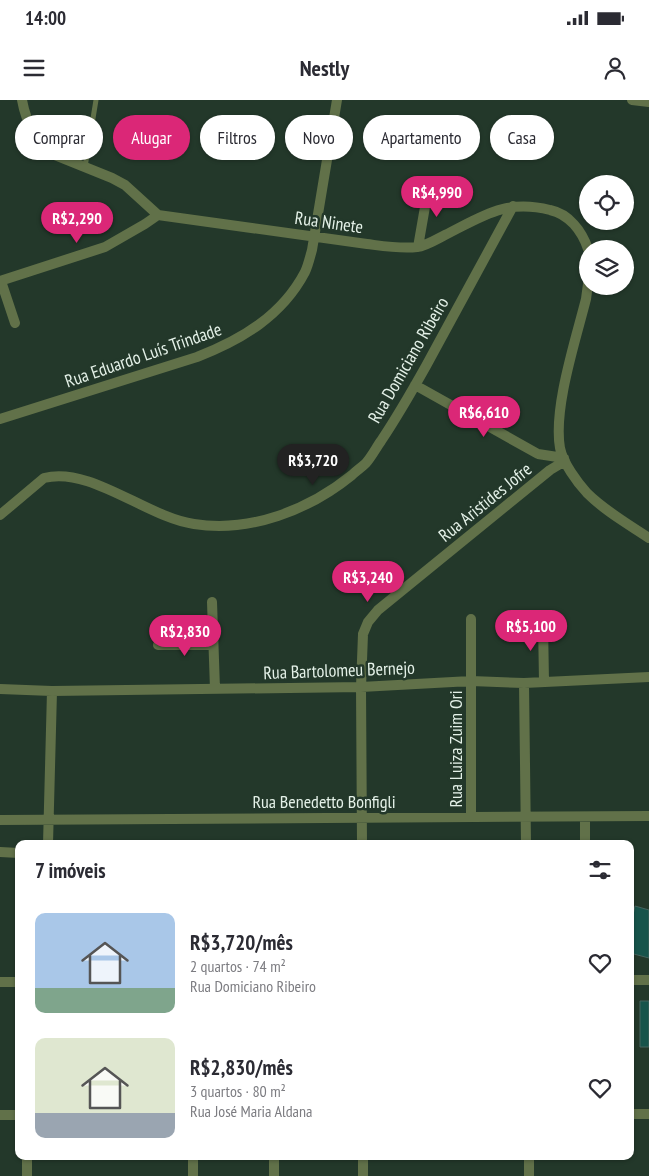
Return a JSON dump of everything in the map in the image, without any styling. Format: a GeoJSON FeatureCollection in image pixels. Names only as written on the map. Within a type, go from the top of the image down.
{"type":"FeatureCollection","features":[{"type":"Feature","properties":{"kind":"street"},"geometry":{"type":"LineString","coordinates":[[15,323],[0,281],[105,247],[158,215],[125,185],[55,155],[40,142],[32,131],[22,100]]}},
{"type":"Feature","properties":{"kind":"street","name":"Rua Eduardo Luís Trindade"},"geometry":{"type":"LineString","coordinates":[[0,419],[197,357],[225,346],[251,332],[270,317],[288,297],[305,272],[312,250],[337,100]]}},
{"type":"Feature","properties":{"kind":"street"},"geometry":{"type":"LineString","coordinates":[[632,100],[649,102]]}},
{"type":"Feature","properties":{"kind":"street"},"geometry":{"type":"LineString","coordinates":[[418,247],[429,184]]}},
{"type":"Feature","properties":{"kind":"street","name":"Rua Ninete"},"geometry":{"type":"LineString","coordinates":[[158,215],[396,247],[418,247],[486,214],[513,206],[526,206],[554,211],[569,219],[579,229],[584,240]]}},
{"type":"Feature","properties":{"kind":"street","name":"Rua Domiciano Ribeiro"},"geometry":{"type":"LineString","coordinates":[[0,515],[44,478],[53,476],[67,476],[91,483],[166,516],[193,524],[218,526],[245,524],[270,519],[307,504],[338,486],[366,463],[388,431],[513,206]]}},
{"type":"Feature","properties":{"kind":"street"},"geometry":{"type":"LineString","coordinates":[[587,295],[563,394],[559,435],[561,449],[565,460],[587,493],[612,514],[649,538]]}},
{"type":"Feature","properties":{"kind":"street"},"geometry":{"type":"LineString","coordinates":[[415,385],[538,454],[565,460]]}},
{"type":"Feature","properties":{"kind":"street","name":"Rua Aristides Jofre"},"geometry":{"type":"LineString","coordinates":[[362,840],[361,687],[363,634],[368,622],[378,610],[550,470],[565,460]]}},
{"type":"Feature","properties":{"kind":"street"},"geometry":{"type":"LineString","coordinates":[[212,602],[215,689]]}},
{"type":"Feature","properties":{"kind":"street","name":"Rua Luiza Zuim Ori"},"geometry":{"type":"LineString","coordinates":[[471,619],[471,817]]}},
{"type":"Feature","properties":{"kind":"street"},"geometry":{"type":"LineString","coordinates":[[543,622],[544,682]]}},
{"type":"Feature","properties":{"kind":"street"},"geometry":{"type":"LineString","coordinates":[[158,644],[213,645]]}},
{"type":"Feature","properties":{"kind":"street","name":"Rua Bartolomeu Bernejo"},"geometry":{"type":"LineString","coordinates":[[0,689],[52,691],[361,687],[471,681],[524,683],[649,677]]}},
{"type":"Feature","properties":{"kind":"street"},"geometry":{"type":"LineString","coordinates":[[524,683],[526,840]]}},
{"type":"Feature","properties":{"kind":"street"},"geometry":{"type":"LineString","coordinates":[[48,840],[52,691]]}},
{"type":"Feature","properties":{"kind":"street","name":"Rua Benedetto Bonfigli"},"geometry":{"type":"LineString","coordinates":[[0,820],[649,816]]}},
{"type":"Feature","properties":{"kind":"street"},"geometry":{"type":"LineString","coordinates":[[585,817],[585,840]]}},
{"type":"Feature","properties":{"kind":"street"},"geometry":{"type":"LineString","coordinates":[[0,852],[15,853]]}},
{"type":"Feature","properties":{"kind":"street"},"geometry":{"type":"LineString","coordinates":[[634,980],[649,980]]}},
{"type":"Feature","properties":{"kind":"street"},"geometry":{"type":"LineString","coordinates":[[0,982],[15,982]]}},
{"type":"Feature","properties":{"kind":"street"},"geometry":{"type":"LineString","coordinates":[[634,1114],[649,1114]]}},
{"type":"Feature","properties":{"kind":"street"},"geometry":{"type":"LineString","coordinates":[[0,1115],[15,1115]]}},
{"type":"Feature","properties":{"kind":"street"},"geometry":{"type":"LineString","coordinates":[[27,1160],[27,1176]]}},
{"type":"Feature","properties":{"kind":"street"},"geometry":{"type":"LineString","coordinates":[[193,1160],[193,1176]]}},
{"type":"Feature","properties":{"kind":"street"},"geometry":{"type":"LineString","coordinates":[[274,1160],[274,1176]]}},
{"type":"Feature","properties":{"kind":"street"},"geometry":{"type":"LineString","coordinates":[[363,1160],[363,1176]]}},
{"type":"Feature","properties":{"kind":"street"},"geometry":{"type":"LineString","coordinates":[[529,1160],[529,1176]]}},
{"type":"Feature","properties":{"kind":"lane"},"geometry":{"type":"LineString","coordinates":[[85,167],[96,100]]}},
{"type":"Feature","properties":{"kind":"building"},"geometry":{"type":"Polygon","coordinates":[[[635,906],[649,910],[649,958],[634,954],[635,906]]]}},
{"type":"Feature","properties":{"kind":"building"},"geometry":{"type":"Polygon","coordinates":[[[640,1001],[649,1001],[649,1047],[640,1047],[640,1001]]]}}]}
